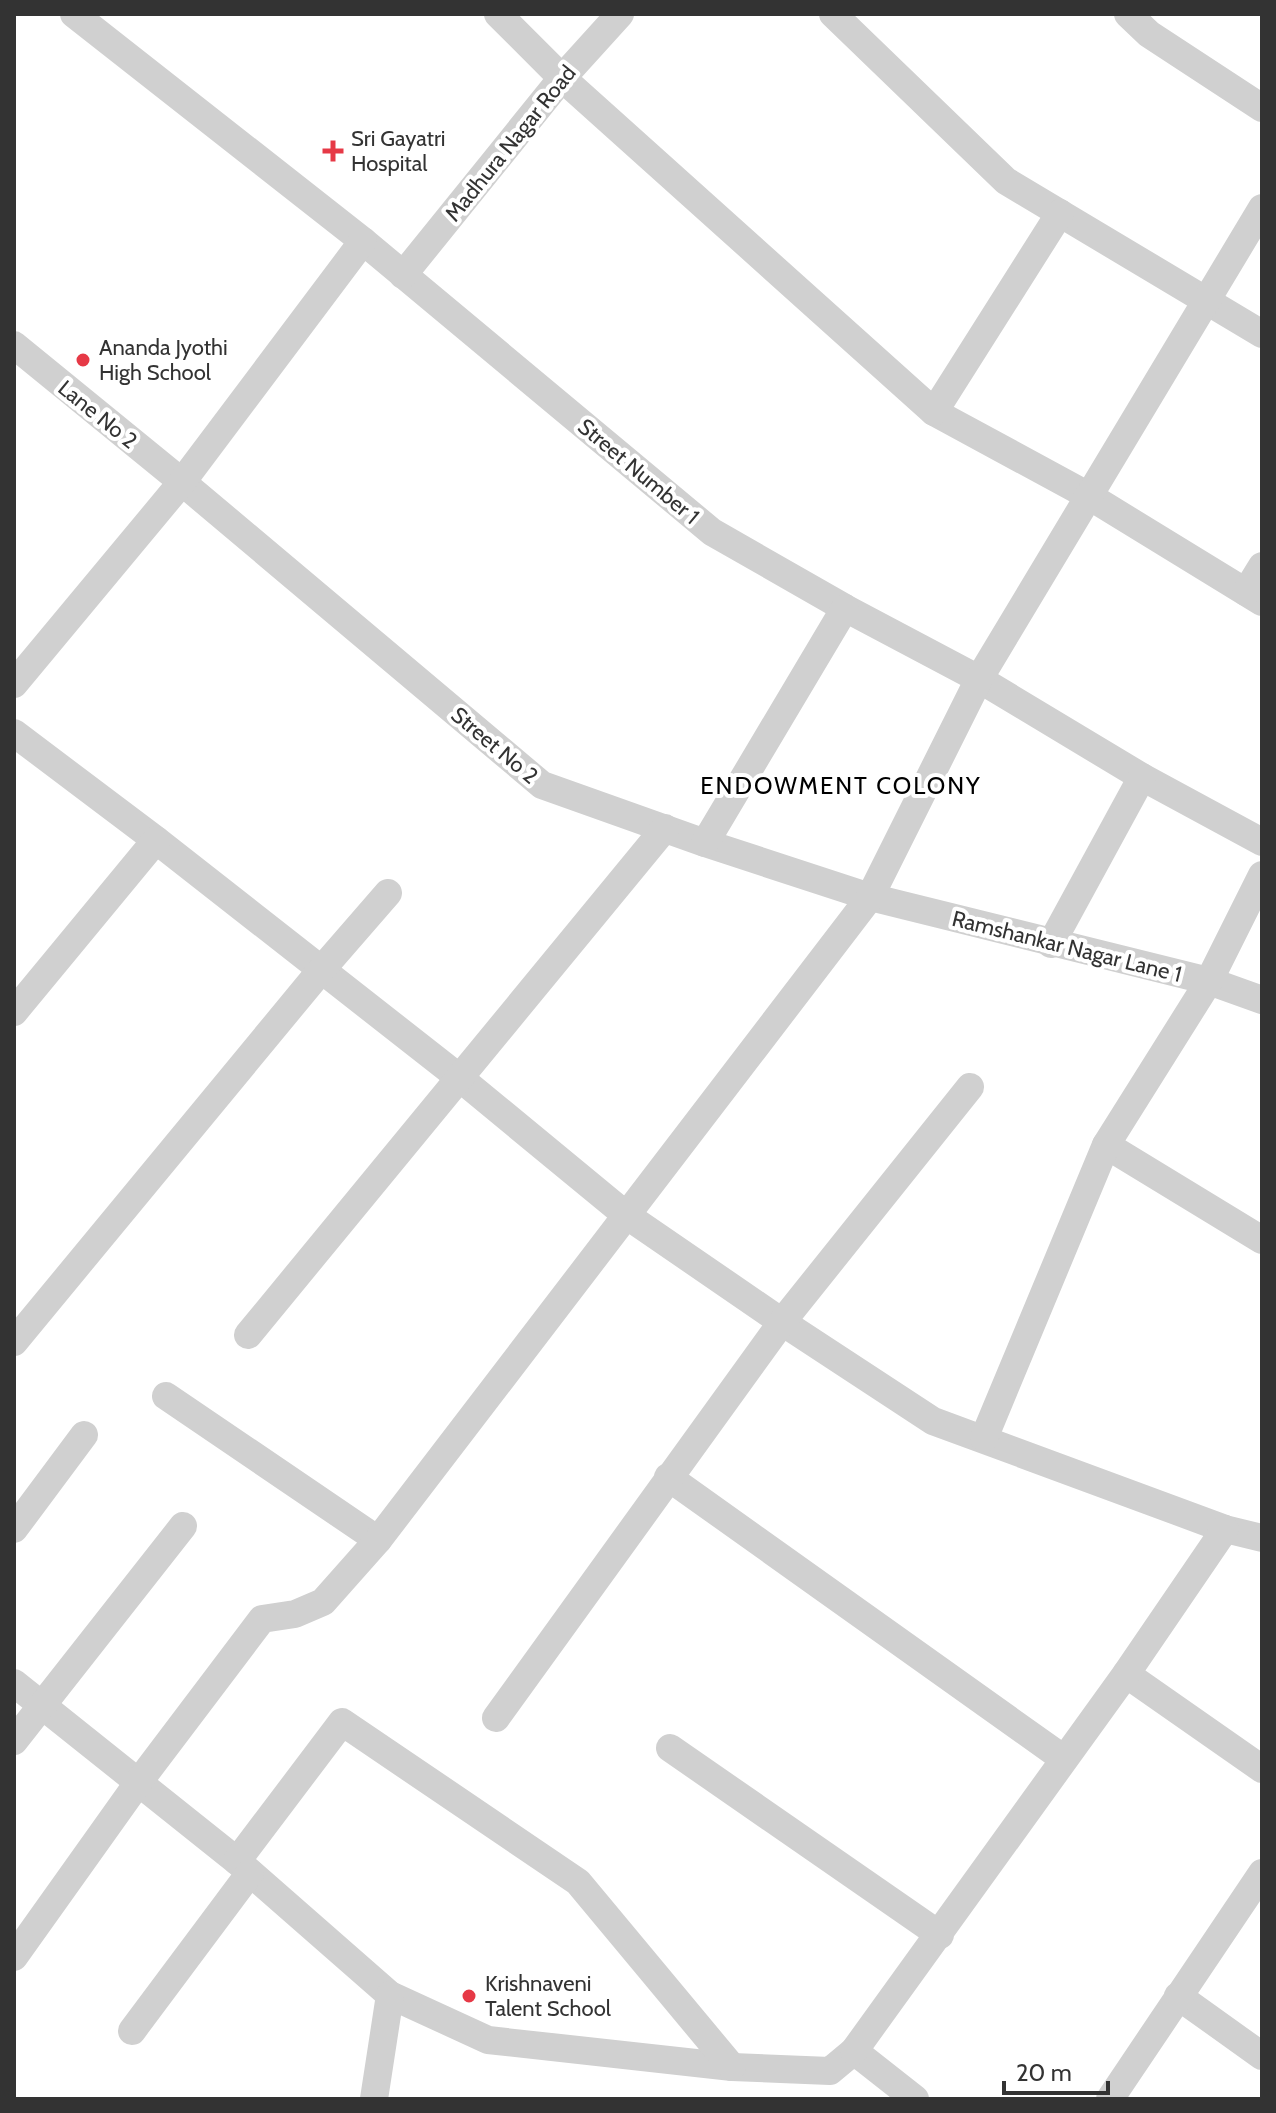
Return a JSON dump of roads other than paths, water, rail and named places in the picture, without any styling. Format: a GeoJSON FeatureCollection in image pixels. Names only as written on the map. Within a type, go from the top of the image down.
{"type":"FeatureCollection","features":[{"type":"Feature","properties":{"kind":"street","name":"Street Number 1"},"geometry":{"type":"LineString","coordinates":[[74,14],[363,241],[712,532],[845,608],[979,679],[1142,777],[1262,842]]}},
{"type":"Feature","properties":{"kind":"street"},"geometry":{"type":"LineString","coordinates":[[498,14],[562,78],[934,412],[1089,496],[1254,597],[1262,566]]}},
{"type":"Feature","properties":{"kind":"street","name":"Madhura Nagar Road"},"geometry":{"type":"LineString","coordinates":[[403,275],[562,78],[620,14]]}},
{"type":"Feature","properties":{"kind":"street"},"geometry":{"type":"LineString","coordinates":[[833,14],[1006,181],[1262,334]]}},
{"type":"Feature","properties":{"kind":"street"},"geometry":{"type":"LineString","coordinates":[[1128,14],[1149,34],[1262,108]]}},
{"type":"Feature","properties":{"kind":"street"},"geometry":{"type":"LineString","coordinates":[[14,1957],[138,1783],[262,1619],[295,1614],[323,1602],[378,1540],[870,897],[979,679],[1262,208]]}},
{"type":"Feature","properties":{"kind":"street"},"geometry":{"type":"LineString","coordinates":[[934,412],[1060,213]]}},
{"type":"Feature","properties":{"kind":"street"},"geometry":{"type":"LineString","coordinates":[[14,684],[182,482],[363,241]]}},
{"type":"Feature","properties":{"kind":"street","name":"Lane No 2"},"geometry":{"type":"LineString","coordinates":[[14,345],[182,482]]}},
{"type":"Feature","properties":{"kind":"street","name":"Street No 2"},"geometry":{"type":"LineString","coordinates":[[182,482],[542,785],[870,897]]}},
{"type":"Feature","properties":{"kind":"street"},"geometry":{"type":"LineString","coordinates":[[705,843],[845,608]]}},
{"type":"Feature","properties":{"kind":"street"},"geometry":{"type":"LineString","coordinates":[[14,733],[322,969],[626,1215],[933,1421],[1225,1529],[1262,1538]]}},
{"type":"Feature","properties":{"kind":"street"},"geometry":{"type":"LineString","coordinates":[[1051,944],[1142,777]]}},
{"type":"Feature","properties":{"kind":"street"},"geometry":{"type":"LineString","coordinates":[[248,1335],[665,828]]}},
{"type":"Feature","properties":{"kind":"street"},"geometry":{"type":"LineString","coordinates":[[14,1012],[156,840]]}},
{"type":"Feature","properties":{"kind":"street"},"geometry":{"type":"LineString","coordinates":[[984,1438],[1106,1145],[1209,981],[1262,875]]}},
{"type":"Feature","properties":{"kind":"street"},"geometry":{"type":"LineString","coordinates":[[14,1342],[388,893]]}},
{"type":"Feature","properties":{"kind":"street","name":"Ramshankar Nagar Lane 1"},"geometry":{"type":"LineString","coordinates":[[870,897],[1209,981],[1262,1000]]}},
{"type":"Feature","properties":{"kind":"street"},"geometry":{"type":"LineString","coordinates":[[496,1718],[782,1322],[970,1087]]}},
{"type":"Feature","properties":{"kind":"street"},"geometry":{"type":"LineString","coordinates":[[1106,1145],[1262,1240]]}},
{"type":"Feature","properties":{"kind":"street"},"geometry":{"type":"LineString","coordinates":[[166,1396],[378,1540]]}},
{"type":"Feature","properties":{"kind":"street"},"geometry":{"type":"LineString","coordinates":[[14,1529],[84,1435]]}},
{"type":"Feature","properties":{"kind":"street"},"geometry":{"type":"LineString","coordinates":[[668,1477],[1064,1759]]}},
{"type":"Feature","properties":{"kind":"street"},"geometry":{"type":"LineString","coordinates":[[14,1741],[183,1526]]}},
{"type":"Feature","properties":{"kind":"street"},"geometry":{"type":"LineString","coordinates":[[14,1683],[243,1867],[390,1995],[488,2040],[732,2067],[830,2071],[854,2051],[940,1935],[1225,1529]]}},
{"type":"Feature","properties":{"kind":"street"},"geometry":{"type":"LineString","coordinates":[[1126,1674],[1262,1769]]}},
{"type":"Feature","properties":{"kind":"street"},"geometry":{"type":"LineString","coordinates":[[132,2031],[342,1722],[578,1882],[732,2067]]}},
{"type":"Feature","properties":{"kind":"street"},"geometry":{"type":"LineString","coordinates":[[670,1748],[940,1935]]}},
{"type":"Feature","properties":{"kind":"street"},"geometry":{"type":"LineString","coordinates":[[1110,2099],[1262,1873]]}},
{"type":"Feature","properties":{"kind":"street"},"geometry":{"type":"LineString","coordinates":[[374,2099],[390,1995]]}},
{"type":"Feature","properties":{"kind":"street"},"geometry":{"type":"LineString","coordinates":[[1178,1996],[1262,2056]]}},
{"type":"Feature","properties":{"kind":"street"},"geometry":{"type":"LineString","coordinates":[[854,2051],[915,2099]]}},
{"type":"Feature","properties":{"kind":"place","name":"Sri Gayatri Hospital"},"geometry":{"type":"Point","coordinates":[333,151]}},
{"type":"Feature","properties":{"kind":"place","name":"Ananda Jyothi High School"},"geometry":{"type":"Point","coordinates":[83,360]}},
{"type":"Feature","properties":{"kind":"place","name":"Krishnaveni Talent School"},"geometry":{"type":"Point","coordinates":[469,1996]}},
{"type":"Feature","properties":{"kind":"district","name":"ENDOWMENT COLONY"},"geometry":{"type":"Point","coordinates":[841,786]}}]}
